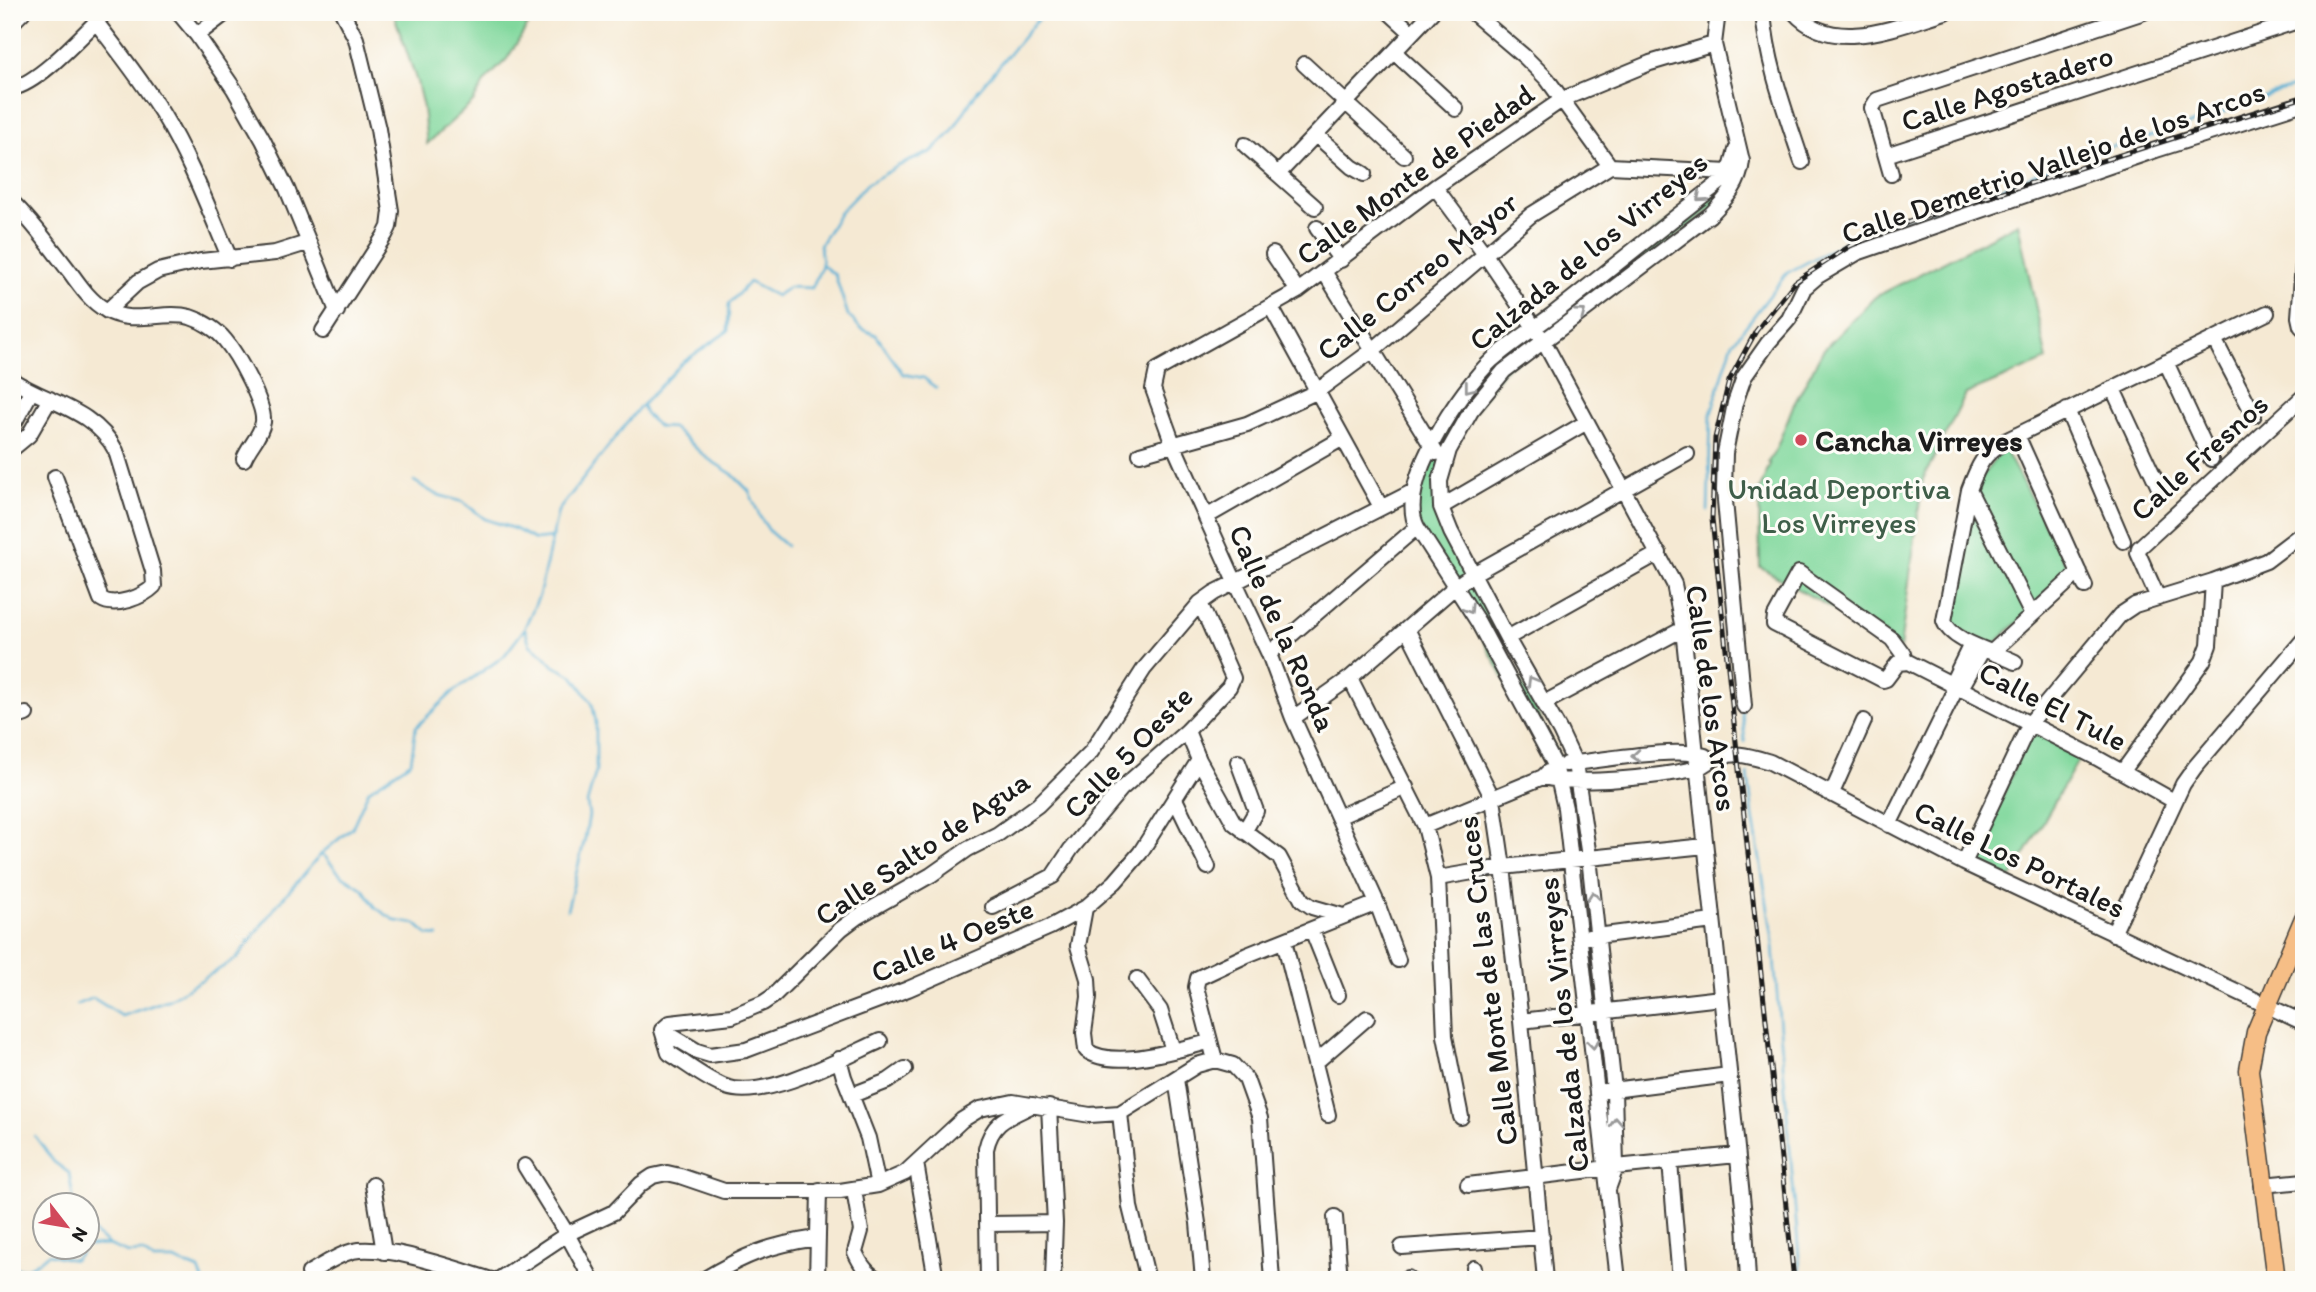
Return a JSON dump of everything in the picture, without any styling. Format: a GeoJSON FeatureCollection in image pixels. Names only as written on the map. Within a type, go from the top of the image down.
{"type":"FeatureCollection","features":[{"type":"Feature","properties":{"kind":"main road"},"geometry":{"type":"LineString","coordinates":[[2276,1280],[2249,1070],[2256,1032],[2304,918]]}},
{"type":"Feature","properties":{"kind":"street"},"geometry":{"type":"LineString","coordinates":[[12,23],[23,12]]}},
{"type":"Feature","properties":{"kind":"street"},"geometry":{"type":"LineString","coordinates":[[178,12],[234,89],[263,140],[287,189],[337,312]]}},
{"type":"Feature","properties":{"kind":"street"},"geometry":{"type":"LineString","coordinates":[[197,35],[227,12]]}},
{"type":"Feature","properties":{"kind":"street"},"geometry":{"type":"LineString","coordinates":[[323,331],[384,235],[391,219],[378,129],[366,74],[356,39],[342,12]]}},
{"type":"Feature","properties":{"kind":"street"},"geometry":{"type":"LineString","coordinates":[[1389,12],[1412,33]]}},
{"type":"Feature","properties":{"kind":"street"},"geometry":{"type":"LineString","coordinates":[[1278,174],[1432,12]]}},
{"type":"Feature","properties":{"kind":"street"},"geometry":{"type":"LineString","coordinates":[[1472,12],[1538,68],[1610,166],[1729,172]]}},
{"type":"Feature","properties":{"kind":"street","name":"Calzada de los Virreyes"},"geometry":{"type":"LineString","coordinates":[[1618,1280],[1608,1189],[1610,1168],[1617,1146],[1614,1090],[1589,857],[1575,763],[1473,574],[1441,507],[1440,481],[1445,463],[1471,411],[1504,371],[1710,215],[1732,191],[1742,161],[1714,44],[1718,12]]}},
{"type":"Feature","properties":{"kind":"street"},"geometry":{"type":"LineString","coordinates":[[1763,12],[1774,76],[1802,162]]}},
{"type":"Feature","properties":{"kind":"street"},"geometry":{"type":"LineString","coordinates":[[1794,12],[1812,27],[1826,34],[1842,36],[1896,26],[1945,12]]}},
{"type":"Feature","properties":{"kind":"street","name":"Calle Agostadero"},"geometry":{"type":"LineString","coordinates":[[1891,174],[1872,108],[1877,100],[2144,12]]}},
{"type":"Feature","properties":{"kind":"street"},"geometry":{"type":"LineString","coordinates":[[12,88],[20,87],[41,74],[101,17],[186,157],[230,259]]}},
{"type":"Feature","properties":{"kind":"street","name":"Calle Agostadero"},"geometry":{"type":"LineString","coordinates":[[1886,155],[2304,19]]}},
{"type":"Feature","properties":{"kind":"street","name":"Calle Monte de Piedad"},"geometry":{"type":"LineString","coordinates":[[1157,370],[1271,307],[1325,273],[1435,187],[1563,99],[1650,63],[1714,44]]}},
{"type":"Feature","properties":{"kind":"street"},"geometry":{"type":"LineString","coordinates":[[1394,52],[1457,109]]}},
{"type":"Feature","properties":{"kind":"street"},"geometry":{"type":"LineString","coordinates":[[1304,64],[1404,156]]}},
{"type":"Feature","properties":{"kind":"street","name":"Calle Demetrio Vallejo de los Arcos"},"geometry":{"type":"LineString","coordinates":[[1744,706],[1724,490],[1725,453],[1735,403],[1744,377],[1789,318],[1804,288],[1857,253],[2156,150],[2304,103]]}},
{"type":"Feature","properties":{"kind":"street"},"geometry":{"type":"LineString","coordinates":[[1316,135],[1352,167],[1364,174]]}},
{"type":"Feature","properties":{"kind":"street","name":"Calzada de los Virreyes"},"geometry":{"type":"LineString","coordinates":[[1610,1168],[1598,1092],[1560,781],[1555,765],[1478,622],[1417,527],[1412,514],[1414,491],[1431,449],[1455,406],[1492,360],[1673,221],[1729,172],[1738,143]]}},
{"type":"Feature","properties":{"kind":"street"},"geometry":{"type":"LineString","coordinates":[[1245,145],[1315,207]]}},
{"type":"Feature","properties":{"kind":"street","name":"Calle Correo Mayor"},"geometry":{"type":"LineString","coordinates":[[1140,454],[1247,424],[1316,392],[1373,350],[1531,215],[1610,166]]}},
{"type":"Feature","properties":{"kind":"street","name":"Calle de los Arcos"},"geometry":{"type":"LineString","coordinates":[[1435,187],[1484,253],[1544,342],[1674,584],[1683,629],[1697,753],[1745,1225],[1748,1280]]}},
{"type":"Feature","properties":{"kind":"street"},"geometry":{"type":"LineString","coordinates":[[12,202],[82,288],[107,311],[134,318],[190,317],[210,327],[225,340],[237,356],[262,409],[263,421],[259,434],[244,459]]}},
{"type":"Feature","properties":{"kind":"street"},"geometry":{"type":"LineString","coordinates":[[1317,228],[1341,260]]}},
{"type":"Feature","properties":{"kind":"street"},"geometry":{"type":"LineString","coordinates":[[107,311],[138,282],[158,271],[183,264],[275,253],[307,243]]}},
{"type":"Feature","properties":{"kind":"street"},"geometry":{"type":"LineString","coordinates":[[2304,251],[2299,317],[2304,329]]}},
{"type":"Feature","properties":{"kind":"street"},"geometry":{"type":"LineString","coordinates":[[1273,254],[1298,291]]}},
{"type":"Feature","properties":{"kind":"street"},"geometry":{"type":"LineString","coordinates":[[1325,273],[1431,449],[1445,463]]}},
{"type":"Feature","properties":{"kind":"street"},"geometry":{"type":"LineString","coordinates":[[1271,307],[1381,507]]}},
{"type":"Feature","properties":{"kind":"street"},"geometry":{"type":"LineString","coordinates":[[2015,662],[1982,649],[1948,629],[1944,621],[1969,491],[1987,452],[2267,313]]}},
{"type":"Feature","properties":{"kind":"street"},"geometry":{"type":"LineString","coordinates":[[2214,339],[2254,415]]}},
{"type":"Feature","properties":{"kind":"street"},"geometry":{"type":"LineString","coordinates":[[2166,362],[2211,459]]}},
{"type":"Feature","properties":{"kind":"street","name":"Calle de la Ronda"},"geometry":{"type":"LineString","coordinates":[[1157,370],[1153,389],[1173,444],[1269,654],[1293,718],[1377,903],[1398,960]]}},
{"type":"Feature","properties":{"kind":"street"},"geometry":{"type":"LineString","coordinates":[[12,380],[31,392],[89,419],[108,436],[116,451],[153,571],[154,586],[148,592],[113,604],[105,602],[98,595],[55,477]]}},
{"type":"Feature","properties":{"kind":"street"},"geometry":{"type":"LineString","coordinates":[[2113,389],[2161,492]]}},
{"type":"Feature","properties":{"kind":"street"},"geometry":{"type":"LineString","coordinates":[[13,425],[31,392]]}},
{"type":"Feature","properties":{"kind":"street","name":"Calle Fresnos"},"geometry":{"type":"LineString","coordinates":[[2158,598],[2138,548],[2304,396]]}},
{"type":"Feature","properties":{"kind":"street"},"geometry":{"type":"LineString","coordinates":[[12,449],[29,435],[50,399]]}},
{"type":"Feature","properties":{"kind":"street"},"geometry":{"type":"LineString","coordinates":[[2067,410],[2123,541]]}},
{"type":"Feature","properties":{"kind":"street"},"geometry":{"type":"LineString","coordinates":[[1441,507],[1587,422]]}},
{"type":"Feature","properties":{"kind":"street"},"geometry":{"type":"LineString","coordinates":[[2017,435],[2085,586]]}},
{"type":"Feature","properties":{"kind":"street"},"geometry":{"type":"LineString","coordinates":[[1206,517],[1343,438]]}},
{"type":"Feature","properties":{"kind":"street"},"geometry":{"type":"LineString","coordinates":[[1293,718],[1350,678],[1473,574],[1687,454]]}},
{"type":"Feature","properties":{"kind":"street","name":"Calle Salto de Agua"},"geometry":{"type":"LineString","coordinates":[[662,1030],[670,1023],[732,1016],[772,997],[841,929],[857,917],[931,876],[1038,805],[1091,752],[1144,669],[1200,603],[1235,582],[1414,491]]}},
{"type":"Feature","properties":{"kind":"street"},"geometry":{"type":"LineString","coordinates":[[1969,491],[2032,615]]}},
{"type":"Feature","properties":{"kind":"street"},"geometry":{"type":"LineString","coordinates":[[1269,654],[1417,527]]}},
{"type":"Feature","properties":{"kind":"street"},"geometry":{"type":"LineString","coordinates":[[1964,863],[2030,723],[2120,615],[2135,606],[2266,561],[2304,532]]}},
{"type":"Feature","properties":{"kind":"street"},"geometry":{"type":"LineString","coordinates":[[1507,638],[1659,553]]}},
{"type":"Feature","properties":{"kind":"street"},"geometry":{"type":"LineString","coordinates":[[1889,825],[1956,688],[1982,649],[2032,615],[2079,572]]}},
{"type":"Feature","properties":{"kind":"street"},"geometry":{"type":"LineString","coordinates":[[1798,574],[1809,579],[1892,639],[1903,654],[1905,662],[1898,663],[1886,679],[1882,680],[1774,624],[1775,616],[1798,574]]}},
{"type":"Feature","properties":{"kind":"street"},"geometry":{"type":"LineString","coordinates":[[2123,771],[2203,662],[2209,645],[2213,581]]}},
{"type":"Feature","properties":{"kind":"street","name":"Calle 5 Oeste"},"geometry":{"type":"LineString","coordinates":[[993,907],[1053,876],[1071,849],[1121,789],[1186,731],[1229,687],[1233,678],[1200,603]]}},
{"type":"Feature","properties":{"kind":"street","name":"Calle Monte de las Cruces"},"geometry":{"type":"LineString","coordinates":[[1407,629],[1493,799],[1521,1021],[1545,1280]]}},
{"type":"Feature","properties":{"kind":"street"},"geometry":{"type":"LineString","coordinates":[[1544,703],[1683,629]]}},
{"type":"Feature","properties":{"kind":"street"},"geometry":{"type":"LineString","coordinates":[[2113,934],[2174,801],[2195,767],[2304,639]]}},
{"type":"Feature","properties":{"kind":"street","name":"Calle El Tule"},"geometry":{"type":"LineString","coordinates":[[1905,662],[2123,771],[2174,801]]}},
{"type":"Feature","properties":{"kind":"street"},"geometry":{"type":"LineString","coordinates":[[1350,678],[1425,827],[1438,878],[1445,1036],[1461,1117]]}},
{"type":"Feature","properties":{"kind":"street"},"geometry":{"type":"LineString","coordinates":[[1832,793],[1864,721]]}},
{"type":"Feature","properties":{"kind":"street"},"geometry":{"type":"LineString","coordinates":[[1186,731],[1234,823],[1279,857],[1302,900],[1312,907],[1343,916]]}},
{"type":"Feature","properties":{"kind":"street","name":"Calle Los Portales"},"geometry":{"type":"LineString","coordinates":[[1555,765],[1697,753],[1713,759]]}},
{"type":"Feature","properties":{"kind":"street","name":"Calle Los Portales"},"geometry":{"type":"LineString","coordinates":[[1543,777],[1579,781],[1697,769],[1713,759],[1737,753],[1762,759],[1781,766],[1964,863],[2304,1023]]}},
{"type":"Feature","properties":{"kind":"street","name":"Calle 4 Oeste"},"geometry":{"type":"LineString","coordinates":[[662,1030],[697,1051],[710,1055],[746,1050],[908,989],[1050,927],[1086,908],[1115,882],[1140,853],[1199,760]]}},
{"type":"Feature","properties":{"kind":"street"},"geometry":{"type":"LineString","coordinates":[[1238,762],[1256,811],[1244,832]]}},
{"type":"Feature","properties":{"kind":"street"},"geometry":{"type":"LineString","coordinates":[[1425,827],[1543,777],[1555,765]]}},
{"type":"Feature","properties":{"kind":"street"},"geometry":{"type":"LineString","coordinates":[[1338,817],[1406,788]]}},
{"type":"Feature","properties":{"kind":"street"},"geometry":{"type":"LineString","coordinates":[[1175,799],[1209,867]]}},
{"type":"Feature","properties":{"kind":"street"},"geometry":{"type":"LineString","coordinates":[[1438,878],[1503,867],[1705,846]]}},
{"type":"Feature","properties":{"kind":"street"},"geometry":{"type":"LineString","coordinates":[[1214,1060],[1196,987],[1200,975],[1377,903]]}},
{"type":"Feature","properties":{"kind":"street"},"geometry":{"type":"LineString","coordinates":[[1086,908],[1078,946],[1088,979],[1089,997],[1084,1033],[1086,1050],[1099,1056],[1132,1060],[1209,1042]]}},
{"type":"Feature","properties":{"kind":"street"},"geometry":{"type":"LineString","coordinates":[[1581,938],[1713,920]]}},
{"type":"Feature","properties":{"kind":"street"},"geometry":{"type":"LineString","coordinates":[[1311,930],[1338,995]]}},
{"type":"Feature","properties":{"kind":"street"},"geometry":{"type":"LineString","coordinates":[[1284,941],[1328,1115]]}},
{"type":"Feature","properties":{"kind":"street"},"geometry":{"type":"LineString","coordinates":[[1137,979],[1160,1010],[1173,1050]]}},
{"type":"Feature","properties":{"kind":"street"},"geometry":{"type":"LineString","coordinates":[[1521,1021],[1721,998]]}},
{"type":"Feature","properties":{"kind":"street"},"geometry":{"type":"LineString","coordinates":[[1315,1063],[1367,1018]]}},
{"type":"Feature","properties":{"kind":"street"},"geometry":{"type":"LineString","coordinates":[[662,1030],[669,1053],[724,1087],[741,1091],[757,1091],[776,1085],[880,1041]]}},
{"type":"Feature","properties":{"kind":"street"},"geometry":{"type":"LineString","coordinates":[[839,1059],[868,1138],[878,1185]]}},
{"type":"Feature","properties":{"kind":"street"},"geometry":{"type":"LineString","coordinates":[[498,1280],[514,1275],[567,1234],[614,1212],[641,1184],[653,1176],[667,1173],[724,1191],[854,1190],[878,1185],[905,1173],[962,1120],[980,1109],[1013,1102],[1090,1115],[1120,1113],[1196,1065],[1214,1060],[1233,1065],[1240,1071],[1247,1079],[1257,1107],[1263,1146],[1272,1280]]}},
{"type":"Feature","properties":{"kind":"street"},"geometry":{"type":"LineString","coordinates":[[852,1095],[888,1081],[905,1069]]}},
{"type":"Feature","properties":{"kind":"street"},"geometry":{"type":"LineString","coordinates":[[1598,1092],[1729,1075]]}},
{"type":"Feature","properties":{"kind":"street"},"geometry":{"type":"LineString","coordinates":[[1177,1079],[1198,1223],[1203,1280]]}},
{"type":"Feature","properties":{"kind":"street"},"geometry":{"type":"LineString","coordinates":[[988,1280],[986,1149],[989,1134],[996,1125],[1034,1104]]}},
{"type":"Feature","properties":{"kind":"street"},"geometry":{"type":"LineString","coordinates":[[1049,1107],[1055,1223],[1054,1280]]}},
{"type":"Feature","properties":{"kind":"street"},"geometry":{"type":"LineString","coordinates":[[1120,1113],[1130,1207],[1148,1280]]}},
{"type":"Feature","properties":{"kind":"street"},"geometry":{"type":"LineString","coordinates":[[1468,1185],[1737,1155]]}},
{"type":"Feature","properties":{"kind":"street"},"geometry":{"type":"LineString","coordinates":[[1670,1162],[1680,1280]]}},
{"type":"Feature","properties":{"kind":"street"},"geometry":{"type":"LineString","coordinates":[[916,1163],[936,1280]]}},
{"type":"Feature","properties":{"kind":"street"},"geometry":{"type":"LineString","coordinates":[[525,1166],[592,1280]]}},
{"type":"Feature","properties":{"kind":"street"},"geometry":{"type":"LineString","coordinates":[[2262,1185],[2304,1181]]}},
{"type":"Feature","properties":{"kind":"street"},"geometry":{"type":"LineString","coordinates":[[373,1185],[384,1252]]}},
{"type":"Feature","properties":{"kind":"street"},"geometry":{"type":"LineString","coordinates":[[817,1280],[819,1190]]}},
{"type":"Feature","properties":{"kind":"street"},"geometry":{"type":"LineString","coordinates":[[854,1190],[861,1231],[855,1252],[863,1268],[879,1280]]}},
{"type":"Feature","properties":{"kind":"street"},"geometry":{"type":"LineString","coordinates":[[1335,1217],[1340,1280]]}},
{"type":"Feature","properties":{"kind":"street"},"geometry":{"type":"LineString","coordinates":[[987,1224],[1055,1223]]}},
{"type":"Feature","properties":{"kind":"street"},"geometry":{"type":"LineString","coordinates":[[1402,1247],[1542,1237]]}},
{"type":"Feature","properties":{"kind":"street"},"geometry":{"type":"LineString","coordinates":[[704,1280],[733,1261],[758,1250],[817,1238]]}},
{"type":"Feature","properties":{"kind":"street"},"geometry":{"type":"LineString","coordinates":[[309,1273],[354,1251],[384,1252],[492,1280]]}},
{"type":"Feature","properties":{"kind":"green space"},"geometry":{"type":"Polygon","coordinates":[[[393,12],[536,12],[507,59],[485,81],[473,102],[427,144],[417,82],[393,12]]]}},
{"type":"Feature","properties":{"kind":"green space"},"geometry":{"type":"Polygon","coordinates":[[[1722,178],[1734,182],[1725,197],[1542,342],[1532,330],[1722,178]]]}},
{"type":"Feature","properties":{"kind":"green space","name":"Unidad Deportiva Los Virreyes"},"geometry":{"type":"Polygon","coordinates":[[[2018,223],[2047,360],[1966,394],[1923,479],[1900,648],[1760,567],[1759,491],[1770,464],[1768,462],[1793,406],[1823,350],[1875,297],[2018,223]]]}},
{"type":"Feature","properties":{"kind":"green space"},"geometry":{"type":"Polygon","coordinates":[[[1529,332],[1539,344],[1503,371],[1446,453],[1437,513],[1569,777],[1558,779],[1457,591],[1408,521],[1417,475],[1443,418],[1529,332]]]}},
{"type":"Feature","properties":{"kind":"green space"},"geometry":{"type":"Polygon","coordinates":[[[2004,448],[2071,573],[1991,647],[1948,624],[1970,508],[1982,476],[2004,448]]]}},
{"type":"Feature","properties":{"kind":"green space"},"geometry":{"type":"Polygon","coordinates":[[[2031,729],[2081,755],[2011,879],[1974,862],[2031,729]]]}},
{"type":"Feature","properties":{"kind":"waterway"},"geometry":{"type":"LineString","coordinates":[[76,1005],[93,998],[122,1016],[170,999],[236,959],[277,905],[322,853],[352,828],[369,790],[411,762],[416,727],[453,692],[504,656],[523,631],[539,596],[558,511],[637,410],[682,363],[728,331],[729,304],[749,282],[776,296],[789,287],[812,288],[822,265],[820,245],[840,212],[867,184],[898,166],[931,152],[951,133],[976,93],[1044,12]]}},
{"type":"Feature","properties":{"kind":"waterway"},"geometry":{"type":"LineString","coordinates":[[1708,511],[1711,414],[1732,344],[1787,273],[1862,233],[1978,198],[2069,159],[2180,128],[2304,83]]}},
{"type":"Feature","properties":{"kind":"waterway"},"geometry":{"type":"LineString","coordinates":[[822,265],[835,275],[848,315],[860,328],[876,335],[903,374],[924,378],[936,388]]}},
{"type":"Feature","properties":{"kind":"waterway"},"geometry":{"type":"LineString","coordinates":[[642,405],[645,414],[659,427],[673,428],[707,458],[732,474],[749,491],[770,532],[786,546]]}},
{"type":"Feature","properties":{"kind":"waterway"},"geometry":{"type":"LineString","coordinates":[[414,481],[435,494],[463,502],[485,519],[515,529],[535,540],[553,538]]}},
{"type":"Feature","properties":{"kind":"waterway"},"geometry":{"type":"LineString","coordinates":[[525,629],[530,645],[554,666],[573,676],[592,703],[596,722],[596,771],[587,803],[589,815],[585,838],[567,910]]}},
{"type":"Feature","properties":{"kind":"waterway"},"geometry":{"type":"LineString","coordinates":[[1742,711],[1745,742]]}},
{"type":"Feature","properties":{"kind":"waterway"},"geometry":{"type":"LineString","coordinates":[[1748,774],[1772,934],[1801,1280]]}},
{"type":"Feature","properties":{"kind":"waterway"},"geometry":{"type":"LineString","coordinates":[[322,853],[340,874],[363,889],[376,908],[396,921],[416,924],[428,935],[438,936]]}},
{"type":"Feature","properties":{"kind":"waterway"},"geometry":{"type":"LineString","coordinates":[[35,1136],[54,1162],[69,1173],[72,1190]]}},
{"type":"Feature","properties":{"kind":"waterway"},"geometry":{"type":"LineString","coordinates":[[102,1239],[109,1245]]}},
{"type":"Feature","properties":{"kind":"waterway"},"geometry":{"type":"LineString","coordinates":[[102,1245],[109,1245],[128,1253],[142,1252],[153,1260],[174,1260],[199,1270],[203,1280]]}},
{"type":"Feature","properties":{"kind":"waterway"},"geometry":{"type":"LineString","coordinates":[[12,1267],[27,1267],[40,1260]]}},
{"type":"Feature","properties":{"kind":"railway"},"geometry":{"type":"LineString","coordinates":[[1794,1280],[1712,519],[1715,438],[1729,381],[1756,331],[1795,282],[1850,246],[1914,220],[2304,97]]}},
{"type":"Feature","properties":{"kind":"place","name":"Cancha Virreyes"},"geometry":{"type":"Point","coordinates":[1801,440]}}]}
